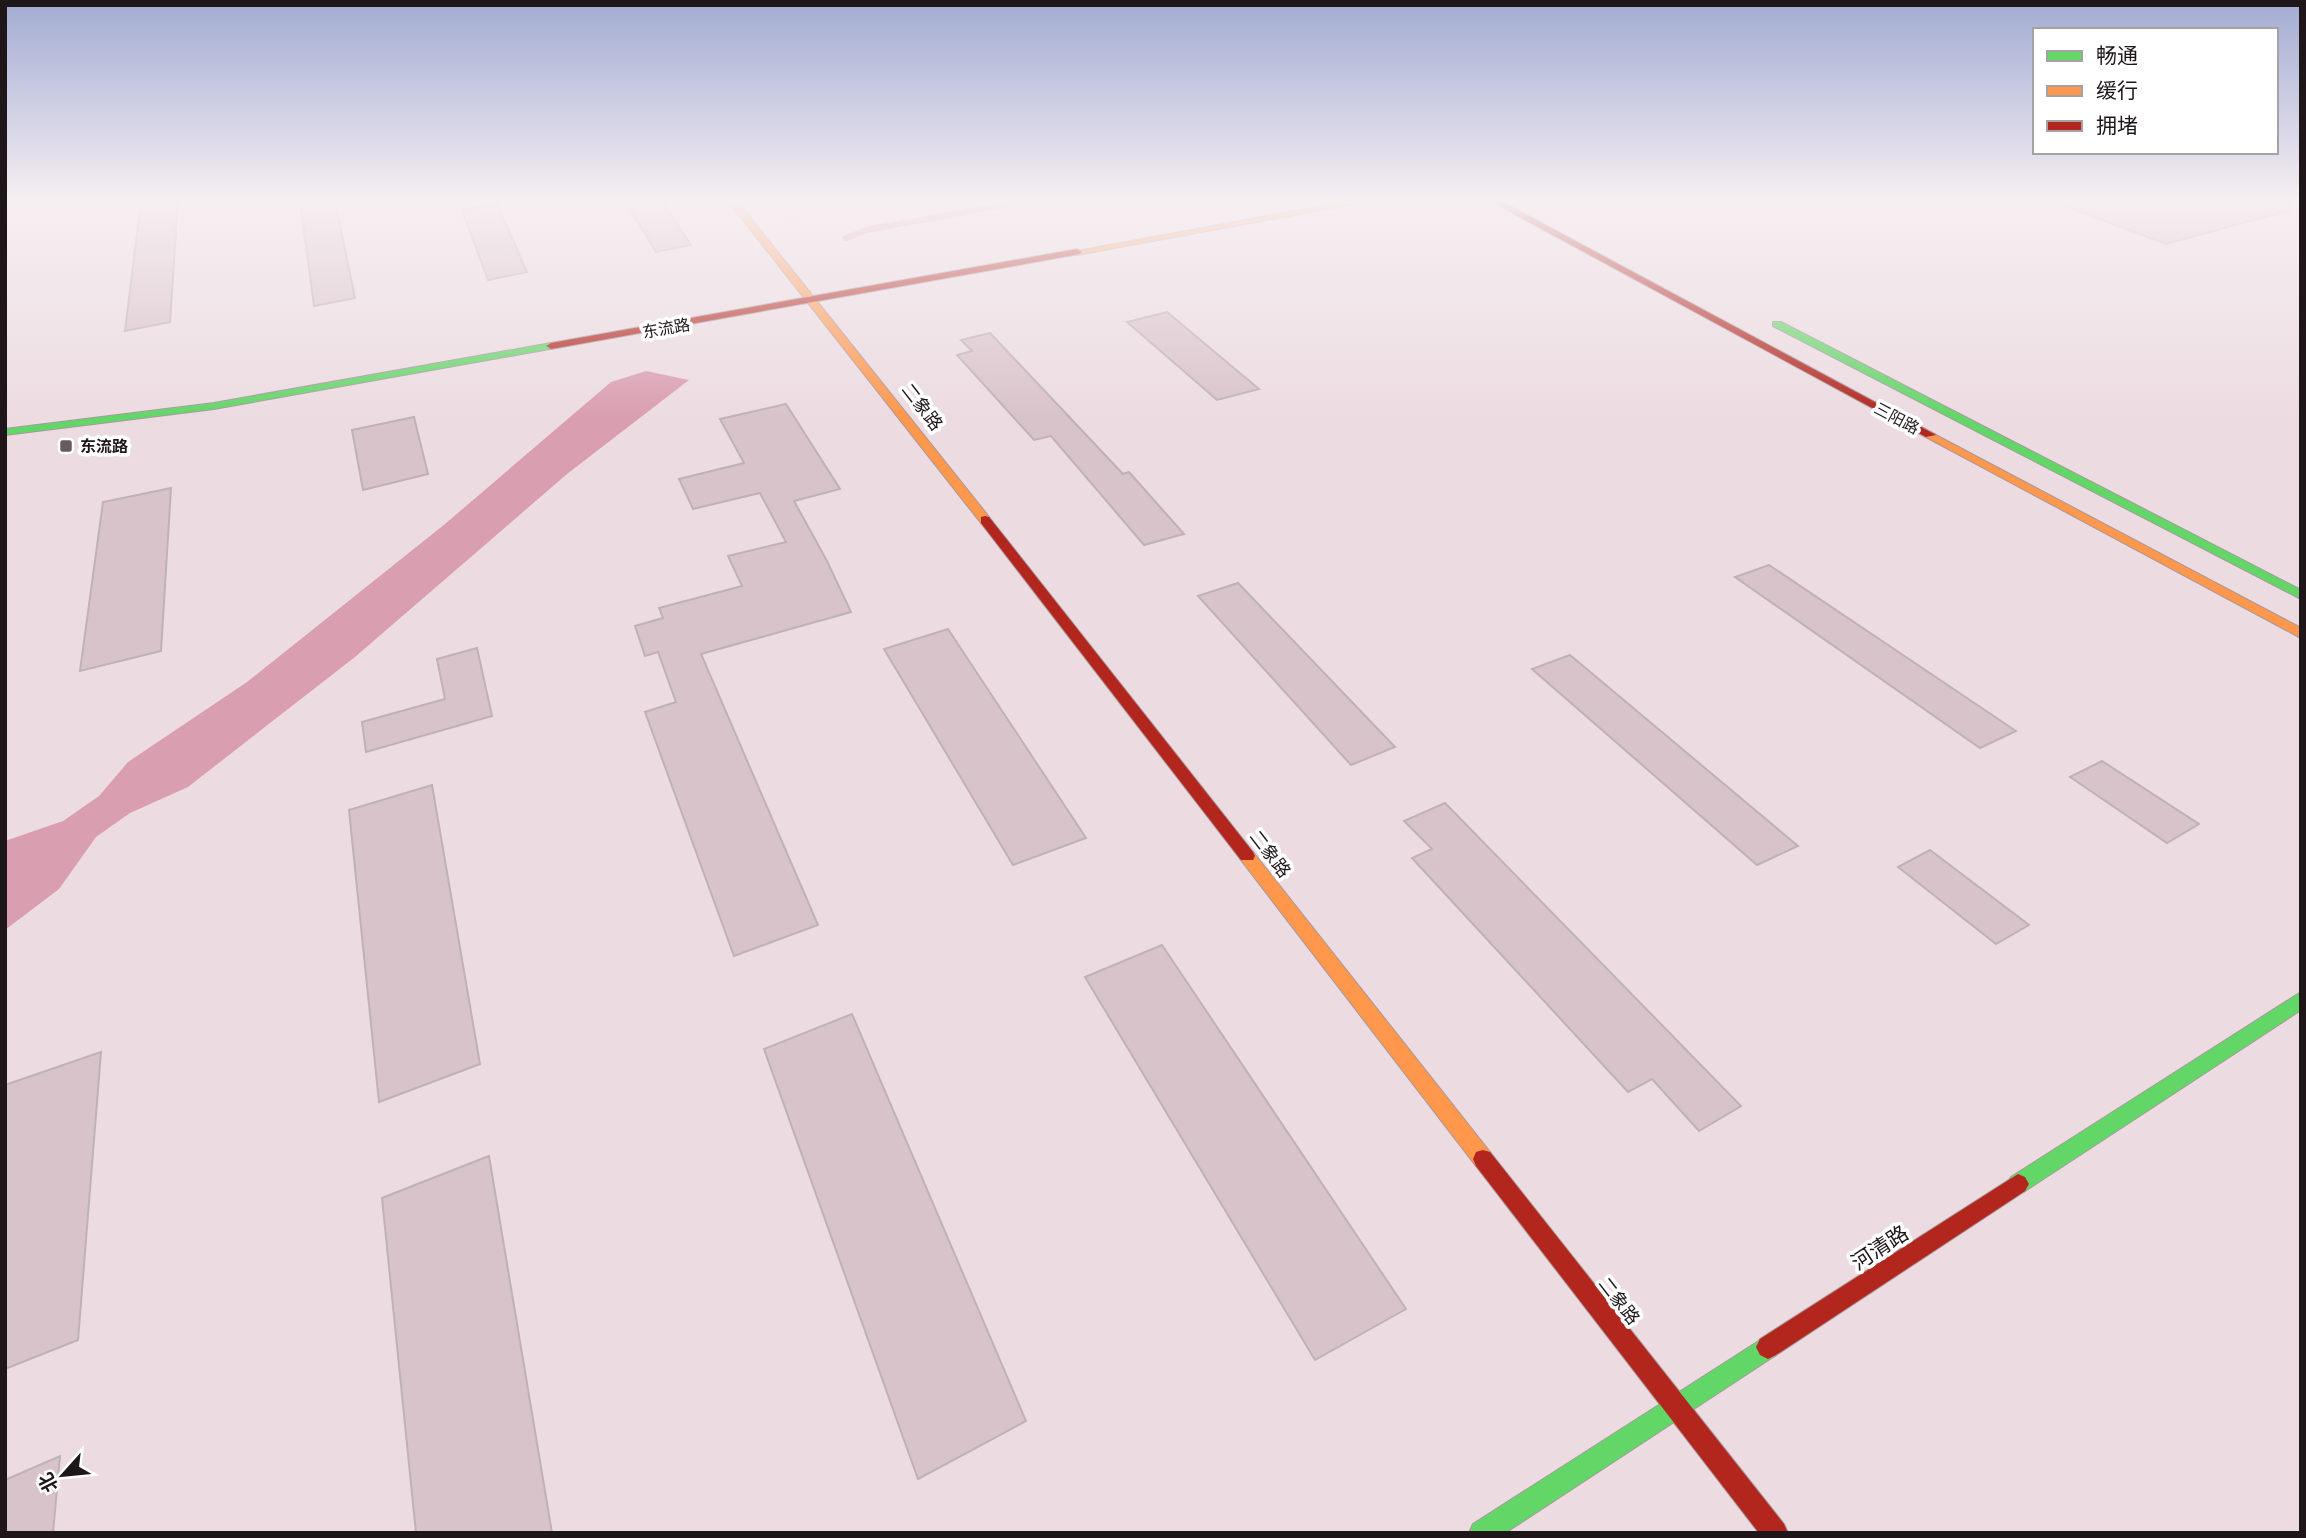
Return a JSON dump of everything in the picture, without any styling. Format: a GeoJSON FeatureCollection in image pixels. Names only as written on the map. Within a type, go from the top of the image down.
{"type":"FeatureCollection","features":[{"type":"Feature","properties":{"kind":"main road","name":"二象路"},"geometry":{"type":"LineString","coordinates":[[784,273],[793,286],[814,302],[1775,1533]]}},
{"type":"Feature","properties":{"kind":"main road"},"geometry":{"type":"LineString","coordinates":[[793,286],[867,273]]}},
{"type":"Feature","properties":{"kind":"main road","name":"东流路"},"geometry":{"type":"LineString","coordinates":[[5,432],[110,422],[214,407],[974,273]]}},
{"type":"Feature","properties":{"kind":"main road","name":"三阳路"},"geometry":{"type":"LineString","coordinates":[[1628,273],[2301,634]]}},
{"type":"Feature","properties":{"kind":"main road","name":"三阳路"},"geometry":{"type":"LineString","coordinates":[[1768,319],[2301,595]]}},
{"type":"Feature","properties":{"kind":"main road","name":"河清路"},"geometry":{"type":"LineString","coordinates":[[1482,1533],[2301,1000]]}},
{"type":"Feature","properties":{"kind":"shaded area"},"geometry":{"type":"Polygon","coordinates":[[[646,371],[689,380],[567,474],[355,657],[188,787],[130,813],[96,837],[59,889],[5,930],[5,841],[63,821],[99,796],[128,762],[247,682],[445,524],[611,382],[646,371]]]}},
{"type":"Feature","properties":{"kind":"building"},"geometry":{"type":"Polygon","coordinates":[[[132,273],[173,273],[170,322],[125,331],[132,273]]]}},
{"type":"Feature","properties":{"kind":"building"},"geometry":{"type":"Polygon","coordinates":[[[310,273],[350,273],[355,298],[314,306],[310,273]]]}},
{"type":"Feature","properties":{"kind":"building"},"geometry":{"type":"Polygon","coordinates":[[[485,273],[523,273],[488,280],[485,273]]]}},
{"type":"Feature","properties":{"kind":"building"},"geometry":{"type":"Polygon","coordinates":[[[1167,312],[1259,389],[1217,400],[1127,322],[1167,312]]]}},
{"type":"Feature","properties":{"kind":"building"},"geometry":{"type":"Polygon","coordinates":[[[990,333],[1123,474],[1129,472],[1184,534],[1144,545],[1051,436],[1034,440],[957,355],[972,351],[961,340],[990,333]]]}},
{"type":"Feature","properties":{"kind":"building"},"geometry":{"type":"Polygon","coordinates":[[[786,404],[840,489],[794,501],[851,612],[701,654],[818,925],[734,956],[645,712],[676,702],[658,652],[645,656],[635,626],[663,618],[659,608],[742,586],[728,556],[786,542],[760,493],[693,509],[679,479],[744,463],[720,419],[786,404]]]}},
{"type":"Feature","properties":{"kind":"building"},"geometry":{"type":"Polygon","coordinates":[[[414,417],[428,474],[363,490],[352,430],[414,417]]]}},
{"type":"Feature","properties":{"kind":"building"},"geometry":{"type":"Polygon","coordinates":[[[171,488],[161,651],[80,671],[103,502],[171,488]]]}},
{"type":"Feature","properties":{"kind":"building"},"geometry":{"type":"Polygon","coordinates":[[[1769,565],[2016,731],[1980,748],[1735,577],[1769,565]]]}},
{"type":"Feature","properties":{"kind":"building"},"geometry":{"type":"Polygon","coordinates":[[[1238,583],[1395,747],[1351,765],[1198,596],[1238,583]]]}},
{"type":"Feature","properties":{"kind":"building"},"geometry":{"type":"Polygon","coordinates":[[[948,629],[1086,838],[1013,865],[884,649],[948,629]]]}},
{"type":"Feature","properties":{"kind":"building"},"geometry":{"type":"Polygon","coordinates":[[[477,648],[492,716],[366,752],[362,722],[445,699],[437,659],[477,648]]]}},
{"type":"Feature","properties":{"kind":"building"},"geometry":{"type":"Polygon","coordinates":[[[1570,655],[1798,846],[1757,865],[1532,669],[1570,655]]]}},
{"type":"Feature","properties":{"kind":"building"},"geometry":{"type":"Polygon","coordinates":[[[2102,761],[2199,824],[2167,843],[2070,777],[2102,761]]]}},
{"type":"Feature","properties":{"kind":"building"},"geometry":{"type":"Polygon","coordinates":[[[432,785],[480,1064],[379,1102],[349,810],[432,785]]]}},
{"type":"Feature","properties":{"kind":"building"},"geometry":{"type":"Polygon","coordinates":[[[1445,803],[1741,1106],[1699,1131],[1652,1079],[1628,1092],[1412,858],[1432,849],[1404,821],[1445,803]]]}},
{"type":"Feature","properties":{"kind":"building"},"geometry":{"type":"Polygon","coordinates":[[[1930,850],[2029,925],[1996,944],[1898,867],[1930,850]]]}},
{"type":"Feature","properties":{"kind":"building"},"geometry":{"type":"Polygon","coordinates":[[[1162,945],[1406,1309],[1315,1360],[1085,977],[1162,945]]]}},
{"type":"Feature","properties":{"kind":"building"},"geometry":{"type":"Polygon","coordinates":[[[852,1014],[1026,1421],[918,1479],[764,1049],[852,1014]]]}},
{"type":"Feature","properties":{"kind":"building"},"geometry":{"type":"Polygon","coordinates":[[[101,1052],[78,1340],[5,1369],[5,1085],[101,1052]]]}},
{"type":"Feature","properties":{"kind":"building"},"geometry":{"type":"Polygon","coordinates":[[[489,1156],[552,1533],[416,1533],[382,1198],[489,1156]]]}},
{"type":"Feature","properties":{"kind":"building"},"geometry":{"type":"Polygon","coordinates":[[[60,1456],[53,1533],[5,1533],[5,1480],[60,1456]]]}},
{"type":"Feature","properties":{"kind":"traffic: fast"},"geometry":{"type":"LineString","coordinates":[[1777,324],[2301,595]]}},
{"type":"Feature","properties":{"kind":"traffic: fast"},"geometry":{"type":"LineString","coordinates":[[5,432],[214,406],[551,346]]}},
{"type":"Feature","properties":{"kind":"traffic: fast"},"geometry":{"type":"LineString","coordinates":[[2018,1184],[2301,1000]]}},
{"type":"Feature","properties":{"kind":"traffic: fast"},"geometry":{"type":"LineString","coordinates":[[1482,1533],[1768,1347]]}},
{"type":"Feature","properties":{"kind":"traffic: slow"},"geometry":{"type":"LineString","coordinates":[[789,273],[985,520]]}},
{"type":"Feature","properties":{"kind":"traffic: slow"},"geometry":{"type":"LineString","coordinates":[[1930,435],[2301,634]]}},
{"type":"Feature","properties":{"kind":"traffic: slow"},"geometry":{"type":"LineString","coordinates":[[1247,856],[1483,1159]]}},
{"type":"Feature","properties":{"kind":"traffic: jam"},"geometry":{"type":"LineString","coordinates":[[551,346],[961,273]]}},
{"type":"Feature","properties":{"kind":"traffic: jam"},"geometry":{"type":"LineString","coordinates":[[1628,273],[1930,435]]}},
{"type":"Feature","properties":{"kind":"traffic: jam"},"geometry":{"type":"LineString","coordinates":[[985,520],[1247,856]]}},
{"type":"Feature","properties":{"kind":"traffic: jam"},"geometry":{"type":"LineString","coordinates":[[1483,1159],[1775,1533]]}},
{"type":"Feature","properties":{"kind":"traffic: jam"},"geometry":{"type":"LineString","coordinates":[[1768,1347],[2018,1184]]}},
{"type":"Feature","properties":{"kind":"place","name":"东流路"},"geometry":{"type":"Point","coordinates":[66,446]}}]}
